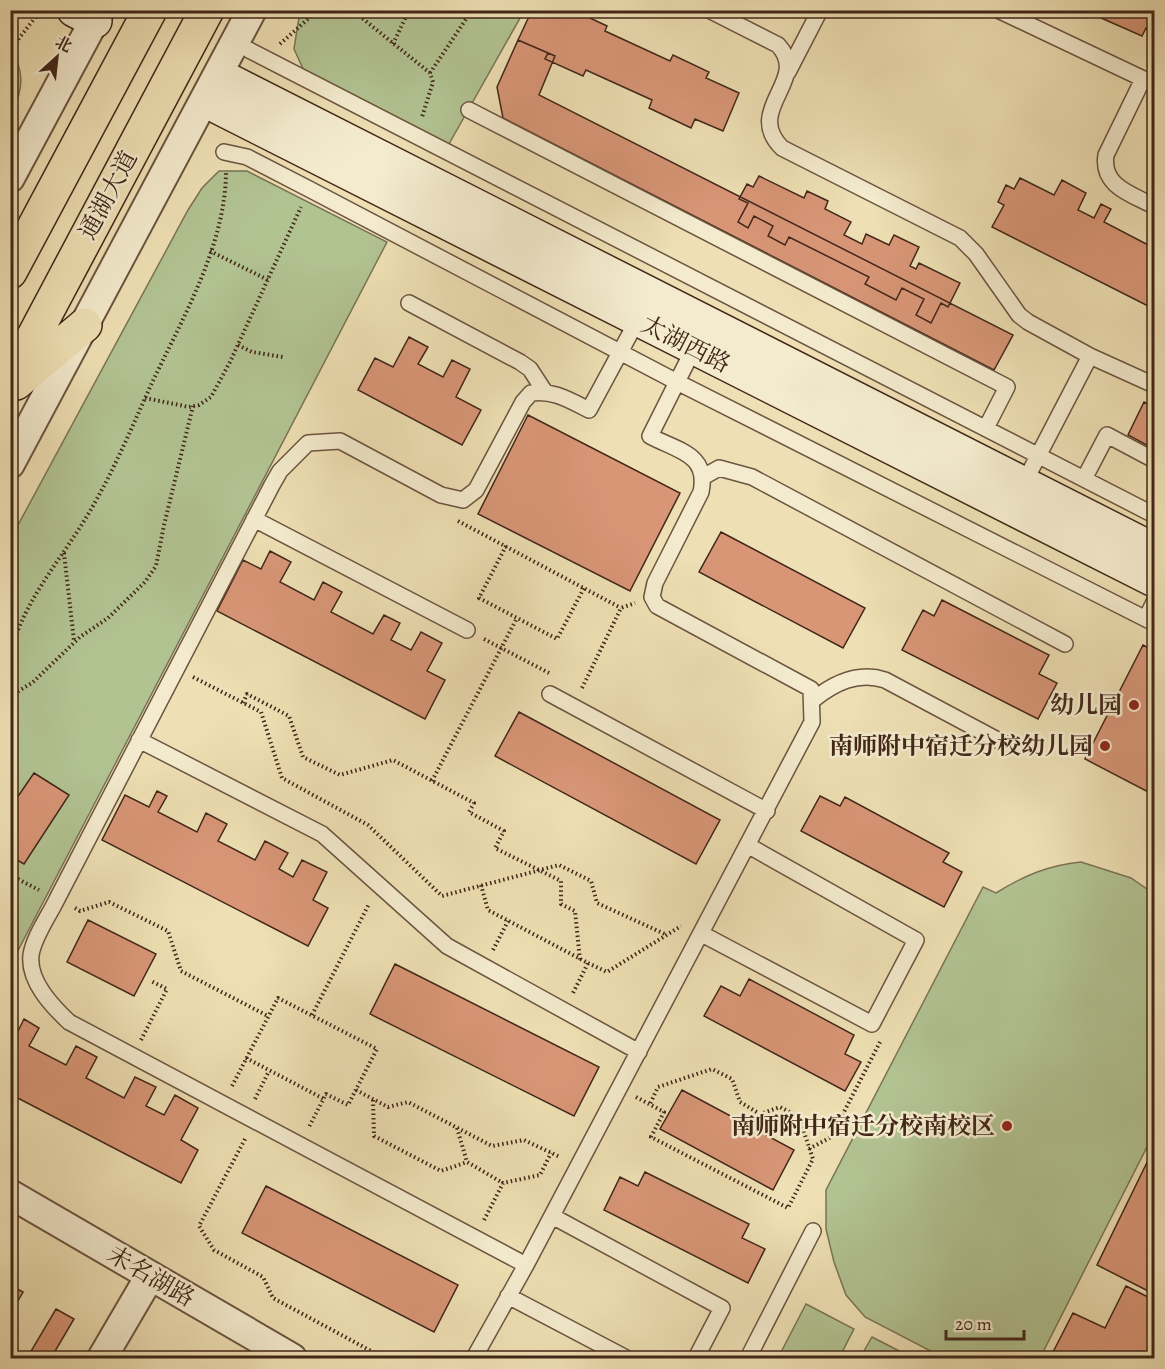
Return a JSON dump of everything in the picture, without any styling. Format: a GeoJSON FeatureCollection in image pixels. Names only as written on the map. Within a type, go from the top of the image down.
{"type":"FeatureCollection","features":[{"type":"Feature","properties":{"kind":"main road","name":"通湖大道"},"geometry":{"type":"LineString","coordinates":[[10,272],[150,10]]}},
{"type":"Feature","properties":{"kind":"main road","name":"通湖大道"},"geometry":{"type":"LineString","coordinates":[[10,381],[207,10]]}},
{"type":"Feature","properties":{"kind":"main road"},"geometry":{"type":"LineString","coordinates":[[10,388],[85,325]]}},
{"type":"Feature","properties":{"kind":"street"},"geometry":{"type":"LineString","coordinates":[[10,464],[252,10]]}},
{"type":"Feature","properties":{"kind":"street"},"geometry":{"type":"LineString","coordinates":[[10,177],[90,14]]}},
{"type":"Feature","properties":{"kind":"street","name":"太湖西路"},"geometry":{"type":"LineString","coordinates":[[1155,550],[1030,469],[225,95],[638,319],[1155,580]]}},
{"type":"Feature","properties":{"kind":"street","name":"未名湖路"},"geometry":{"type":"LineString","coordinates":[[10,1194],[292,1359]]}},
{"type":"Feature","properties":{"kind":"street"},"geometry":{"type":"LineString","coordinates":[[102,1359],[150,1276]]}},
{"type":"Feature","properties":{"kind":"lane"},"geometry":{"type":"LineString","coordinates":[[709,10],[778,45],[787,54],[788,72]]}},
{"type":"Feature","properties":{"kind":"lane"},"geometry":{"type":"LineString","coordinates":[[820,10],[772,104],[769,119],[773,139],[782,148],[960,238],[976,254],[1019,315],[1090,356],[1155,385]]}},
{"type":"Feature","properties":{"kind":"lane"},"geometry":{"type":"LineString","coordinates":[[998,10],[1149,82],[1106,155],[1104,165],[1106,173],[1115,186],[1155,206]]}},
{"type":"Feature","properties":{"kind":"lane"},"geometry":{"type":"LineString","coordinates":[[249,50],[986,428],[1030,469],[1084,479],[1155,515]]}},
{"type":"Feature","properties":{"kind":"lane"},"geometry":{"type":"LineString","coordinates":[[469,110],[1007,387],[986,428]]}},
{"type":"Feature","properties":{"kind":"lane"},"geometry":{"type":"LineString","coordinates":[[224,152],[247,157],[677,382],[1150,621],[1155,602]]}},
{"type":"Feature","properties":{"kind":"lane"},"geometry":{"type":"LineString","coordinates":[[409,303],[520,362],[530,369],[545,392]]}},
{"type":"Feature","properties":{"kind":"lane"},"geometry":{"type":"LineString","coordinates":[[526,1265],[132,1058],[69,1022],[42,992],[33,970],[31,955],[57,899],[280,471],[309,443],[340,441],[441,495],[464,500],[476,490],[523,402],[531,393],[545,392],[560,395],[589,410],[638,319]]}},
{"type":"Feature","properties":{"kind":"lane"},"geometry":{"type":"LineString","coordinates":[[474,1359],[805,741],[812,722],[811,689],[802,682],[657,606],[652,597],[655,583],[701,492],[705,476],[701,465],[688,455],[650,436],[694,348]]}},
{"type":"Feature","properties":{"kind":"lane"},"geometry":{"type":"LineString","coordinates":[[1030,469],[1090,356]]}},
{"type":"Feature","properties":{"kind":"lane"},"geometry":{"type":"LineString","coordinates":[[1084,479],[1107,435],[1155,460]]}},
{"type":"Feature","properties":{"kind":"lane"},"geometry":{"type":"LineString","coordinates":[[705,476],[719,468],[752,477],[1065,644]]}},
{"type":"Feature","properties":{"kind":"lane"},"geometry":{"type":"LineString","coordinates":[[254,519],[467,630]]}},
{"type":"Feature","properties":{"kind":"lane"},"geometry":{"type":"LineString","coordinates":[[813,700],[832,685],[871,676],[885,680],[1005,744]]}},
{"type":"Feature","properties":{"kind":"lane"},"geometry":{"type":"LineString","coordinates":[[550,694],[767,811]]}},
{"type":"Feature","properties":{"kind":"lane"},"geometry":{"type":"LineString","coordinates":[[139,740],[322,834],[447,946],[639,1052]]}},
{"type":"Feature","properties":{"kind":"lane"},"geometry":{"type":"LineString","coordinates":[[702,934],[872,1024],[916,940],[749,846]]}},
{"type":"Feature","properties":{"kind":"lane"},"geometry":{"type":"LineString","coordinates":[[552,1216],[722,1308],[696,1359]]}},
{"type":"Feature","properties":{"kind":"lane"},"geometry":{"type":"LineString","coordinates":[[748,1359],[813,1231]]}},
{"type":"Feature","properties":{"kind":"lane"},"geometry":{"type":"LineString","coordinates":[[508,1296],[626,1359]]}},
{"type":"Feature","properties":{"kind":"path"},"geometry":{"type":"LineString","coordinates":[[10,50],[41,10]]}},
{"type":"Feature","properties":{"kind":"path"},"geometry":{"type":"LineString","coordinates":[[264,57],[318,10]]}},
{"type":"Feature","properties":{"kind":"path"},"geometry":{"type":"LineString","coordinates":[[352,10],[430,73],[432,82],[416,136]]}},
{"type":"Feature","properties":{"kind":"path"},"geometry":{"type":"LineString","coordinates":[[393,44],[409,10]]}},
{"type":"Feature","properties":{"kind":"path"},"geometry":{"type":"LineString","coordinates":[[430,73],[471,12],[450,10]]}},
{"type":"Feature","properties":{"kind":"path"},"geometry":{"type":"LineString","coordinates":[[10,660],[13,642],[21,621],[88,514],[188,306],[210,251],[226,192],[224,152]]}},
{"type":"Feature","properties":{"kind":"path"},"geometry":{"type":"LineString","coordinates":[[145,398],[176,406],[193,406],[211,397],[238,345],[309,189]]}},
{"type":"Feature","properties":{"kind":"path"},"geometry":{"type":"LineString","coordinates":[[210,251],[268,280]]}},
{"type":"Feature","properties":{"kind":"path"},"geometry":{"type":"LineString","coordinates":[[238,345],[252,352],[283,357]]}},
{"type":"Feature","properties":{"kind":"path"},"geometry":{"type":"LineString","coordinates":[[10,696],[32,682],[75,642],[108,618],[145,582],[156,566],[193,406]]}},
{"type":"Feature","properties":{"kind":"path"},"geometry":{"type":"LineString","coordinates":[[449,516],[621,608]]}},
{"type":"Feature","properties":{"kind":"path"},"geometry":{"type":"LineString","coordinates":[[506,546],[479,598],[557,639],[584,588]]}},
{"type":"Feature","properties":{"kind":"path"},"geometry":{"type":"LineString","coordinates":[[64,552],[75,642]]}},
{"type":"Feature","properties":{"kind":"path"},"geometry":{"type":"LineString","coordinates":[[571,685],[581,690],[621,608],[652,597]]}},
{"type":"Feature","properties":{"kind":"path"},"geometry":{"type":"LineString","coordinates":[[432,781],[517,618]]}},
{"type":"Feature","properties":{"kind":"path"},"geometry":{"type":"LineString","coordinates":[[467,630],[551,675]]}},
{"type":"Feature","properties":{"kind":"path"},"geometry":{"type":"LineString","coordinates":[[177,669],[261,712],[282,778],[368,825],[442,896],[559,865],[591,881],[597,903],[667,935]]}},
{"type":"Feature","properties":{"kind":"path"},"geometry":{"type":"LineString","coordinates":[[243,703],[247,694],[289,716],[303,757],[340,775],[393,760],[474,803],[469,812],[504,831],[495,848],[561,881],[561,904],[575,911],[580,960]]}},
{"type":"Feature","properties":{"kind":"path"},"geometry":{"type":"LineString","coordinates":[[10,875],[80,911],[109,902],[168,931],[181,971],[269,1016]]}},
{"type":"Feature","properties":{"kind":"path"},"geometry":{"type":"LineString","coordinates":[[312,1015],[378,885]]}},
{"type":"Feature","properties":{"kind":"path"},"geometry":{"type":"LineString","coordinates":[[481,885],[488,910],[580,960],[607,972],[682,926],[702,934]]}},
{"type":"Feature","properties":{"kind":"path"},"geometry":{"type":"LineString","coordinates":[[484,966],[508,921]]}},
{"type":"Feature","properties":{"kind":"path"},"geometry":{"type":"LineString","coordinates":[[563,1010],[588,963]]}},
{"type":"Feature","properties":{"kind":"path"},"geometry":{"type":"LineString","coordinates":[[132,1058],[167,989],[151,981]]}},
{"type":"Feature","properties":{"kind":"path"},"geometry":{"type":"LineString","coordinates":[[222,1105],[278,998],[377,1049],[348,1105],[326,1094],[300,1146]]}},
{"type":"Feature","properties":{"kind":"path"},"geometry":{"type":"LineString","coordinates":[[809,1149],[831,1137],[882,1036],[872,1024]]}},
{"type":"Feature","properties":{"kind":"path"},"geometry":{"type":"LineString","coordinates":[[246,1058],[324,1099]]}},
{"type":"Feature","properties":{"kind":"path"},"geometry":{"type":"LineString","coordinates":[[620,1088],[664,1112],[651,1137],[788,1208],[813,1159],[799,1117],[780,1107],[760,1114],[740,1102],[732,1079],[712,1069],[658,1087],[650,1104]]}},
{"type":"Feature","properties":{"kind":"path"},"geometry":{"type":"LineString","coordinates":[[269,1071],[250,1120],[199,1226],[214,1250],[264,1277],[273,1298],[384,1359]]}},
{"type":"Feature","properties":{"kind":"path"},"geometry":{"type":"LineString","coordinates":[[356,1090],[388,1107],[408,1102],[492,1146],[524,1140],[578,1167]]}},
{"type":"Feature","properties":{"kind":"path"},"geometry":{"type":"LineString","coordinates":[[374,1099],[374,1136],[441,1171],[467,1162]]}},
{"type":"Feature","properties":{"kind":"path"},"geometry":{"type":"LineString","coordinates":[[456,1127],[467,1162],[503,1183],[540,1175],[551,1153]]}},
{"type":"Feature","properties":{"kind":"path"},"geometry":{"type":"LineString","coordinates":[[474,1238],[503,1183]]}},
{"type":"Feature","properties":{"kind":"green space"},"geometry":{"type":"Polygon","coordinates":[[[300,11],[524,11],[445,151],[305,73],[294,49],[300,11]]]}},
{"type":"Feature","properties":{"kind":"green space"},"geometry":{"type":"Polygon","coordinates":[[[11,53],[19,68],[21,84],[11,114],[11,53]]]}},
{"type":"Feature","properties":{"kind":"green space"},"geometry":{"type":"Polygon","coordinates":[[[219,171],[247,171],[387,242],[11,964],[11,538],[188,210],[202,188],[219,171]]]}},
{"type":"Feature","properties":{"kind":"green space","name":"南师附中宿迁分校南校区"},"geometry":{"type":"Polygon","coordinates":[[[1081,862],[1131,878],[1154,894],[1154,1133],[1040,1358],[944,1358],[865,1317],[846,1295],[834,1262],[826,1229],[826,1190],[983,887],[996,893],[1037,872],[1081,862]]]}},
{"type":"Feature","properties":{"kind":"green space"},"geometry":{"type":"Polygon","coordinates":[[[806,1304],[854,1329],[839,1358],[778,1358],[806,1304]]]}},
{"type":"Feature","properties":{"kind":"green space"},"geometry":{"type":"Polygon","coordinates":[[[872,1337],[913,1358],[860,1358],[872,1337]]]}},
{"type":"Feature","properties":{"kind":"building"},"geometry":{"type":"Polygon","coordinates":[[[532,10],[567,13],[573,10],[607,26],[605,31],[670,61],[673,55],[709,72],[706,78],[739,93],[723,131],[695,119],[691,128],[649,108],[652,100],[586,70],[583,76],[545,59],[548,53],[518,40],[532,10]]]}},
{"type":"Feature","properties":{"kind":"building"},"geometry":{"type":"Polygon","coordinates":[[[1102,10],[1154,10],[1154,32],[1146,28],[1142,36],[1099,17],[1102,10]]]}},
{"type":"Feature","properties":{"kind":"building"},"geometry":{"type":"Polygon","coordinates":[[[518,40],[555,56],[539,95],[1013,335],[994,370],[503,118],[497,87],[518,40]]]}},
{"type":"Feature","properties":{"kind":"building"},"geometry":{"type":"Polygon","coordinates":[[[759,176],[804,198],[807,191],[828,201],[825,209],[851,222],[844,235],[862,244],[866,234],[889,245],[894,235],[919,247],[910,266],[916,269],[919,263],[960,283],[948,307],[941,303],[931,323],[916,315],[924,299],[902,288],[896,300],[865,284],[869,277],[789,237],[785,245],[768,236],[773,226],[754,216],[748,228],[738,222],[748,203],[739,199],[747,184],[753,187],[759,176]]]}},
{"type":"Feature","properties":{"kind":"building"},"geometry":{"type":"Polygon","coordinates":[[[1020,178],[1054,195],[1062,180],[1086,193],[1078,210],[1094,218],[1101,204],[1111,209],[1104,222],[1154,248],[1154,309],[992,227],[1004,205],[998,202],[1006,185],[1014,189],[1020,178]]]}},
{"type":"Feature","properties":{"kind":"building"},"geometry":{"type":"Polygon","coordinates":[[[409,337],[428,347],[418,364],[443,377],[452,360],[470,369],[456,397],[481,410],[462,445],[358,390],[375,358],[393,367],[409,337]]]}},
{"type":"Feature","properties":{"kind":"building"},"geometry":{"type":"Polygon","coordinates":[[[1144,402],[1154,407],[1154,449],[1128,435],[1144,402]]]}},
{"type":"Feature","properties":{"kind":"building"},"geometry":{"type":"Polygon","coordinates":[[[528,415],[680,493],[630,591],[478,514],[528,415]]]}},
{"type":"Feature","properties":{"kind":"building"},"geometry":{"type":"Polygon","coordinates":[[[721,532],[865,608],[843,648],[699,572],[721,532]]]}},
{"type":"Feature","properties":{"kind":"building"},"geometry":{"type":"Polygon","coordinates":[[[270,551],[291,562],[280,582],[314,600],[323,582],[342,592],[331,612],[373,634],[384,615],[400,623],[391,640],[411,650],[421,632],[442,643],[427,671],[445,680],[425,719],[217,611],[243,560],[261,569],[270,551]]]}},
{"type":"Feature","properties":{"kind":"building"},"geometry":{"type":"Polygon","coordinates":[[[942,600],[1049,655],[1039,674],[1057,683],[1038,719],[902,650],[923,610],[934,616],[942,600]]]}},
{"type":"Feature","properties":{"kind":"building","name":"幼儿园"},"geometry":{"type":"Polygon","coordinates":[[[1143,645],[1154,651],[1154,795],[1085,759],[1143,645]]]}},
{"type":"Feature","properties":{"kind":"building"},"geometry":{"type":"Polygon","coordinates":[[[519,712],[720,820],[696,864],[495,756],[519,712]]]}},
{"type":"Feature","properties":{"kind":"building"},"geometry":{"type":"Polygon","coordinates":[[[34,773],[69,795],[24,864],[10,856],[10,808],[34,773]]]}},
{"type":"Feature","properties":{"kind":"building"},"geometry":{"type":"Polygon","coordinates":[[[157,791],[167,796],[158,812],[197,832],[206,813],[227,824],[218,841],[255,860],[265,841],[288,853],[279,869],[293,877],[302,860],[327,872],[313,900],[328,908],[308,946],[102,840],[125,795],[149,807],[157,791]]]}},
{"type":"Feature","properties":{"kind":"building"},"geometry":{"type":"Polygon","coordinates":[[[820,796],[840,806],[845,797],[949,853],[943,862],[962,872],[944,907],[801,831],[820,796]]]}},
{"type":"Feature","properties":{"kind":"building"},"geometry":{"type":"Polygon","coordinates":[[[88,920],[156,954],[134,996],[67,962],[88,920]]]}},
{"type":"Feature","properties":{"kind":"building"},"geometry":{"type":"Polygon","coordinates":[[[395,964],[599,1067],[574,1116],[370,1014],[395,964]]]}},
{"type":"Feature","properties":{"kind":"building"},"geometry":{"type":"Polygon","coordinates":[[[749,979],[854,1035],[845,1054],[861,1062],[845,1091],[704,1016],[721,986],[740,996],[749,979]]]}},
{"type":"Feature","properties":{"kind":"building"},"geometry":{"type":"Polygon","coordinates":[[[24,1019],[39,1028],[29,1046],[66,1065],[76,1046],[97,1057],[86,1078],[124,1098],[135,1077],[156,1087],[146,1106],[164,1115],[175,1095],[198,1108],[181,1140],[198,1150],[181,1183],[10,1094],[10,1035],[15,1037],[24,1019]]]}},
{"type":"Feature","properties":{"kind":"building"},"geometry":{"type":"Polygon","coordinates":[[[682,1090],[794,1150],[773,1190],[660,1129],[682,1090]]]}},
{"type":"Feature","properties":{"kind":"building"},"geometry":{"type":"Polygon","coordinates":[[[1154,1148],[1154,1283],[1150,1292],[1097,1265],[1154,1148]]]}},
{"type":"Feature","properties":{"kind":"building"},"geometry":{"type":"Polygon","coordinates":[[[645,1172],[749,1224],[742,1238],[765,1249],[748,1283],[604,1210],[620,1177],[638,1186],[645,1172]]]}},
{"type":"Feature","properties":{"kind":"building"},"geometry":{"type":"Polygon","coordinates":[[[266,1186],[458,1285],[434,1332],[242,1233],[266,1186]]]}},
{"type":"Feature","properties":{"kind":"building"},"geometry":{"type":"Polygon","coordinates":[[[10,1285],[23,1292],[11,1313],[10,1313],[10,1285]]]}},
{"type":"Feature","properties":{"kind":"building"},"geometry":{"type":"Polygon","coordinates":[[[1126,1286],[1154,1300],[1154,1358],[1145,1358],[1131,1352],[1128,1358],[1050,1358],[1073,1313],[1105,1328],[1126,1286]]]}},
{"type":"Feature","properties":{"kind":"building"},"geometry":{"type":"Polygon","coordinates":[[[56,1309],[74,1319],[51,1358],[27,1358],[56,1309]]]}},
{"type":"Feature","properties":{"kind":"place","name":"幼儿园"},"geometry":{"type":"Point","coordinates":[1134,705]}},
{"type":"Feature","properties":{"kind":"place","name":"南师附中宿迁分校幼儿园"},"geometry":{"type":"Point","coordinates":[1105,746]}},
{"type":"Feature","properties":{"kind":"place","name":"南师附中宿迁分校南校区"},"geometry":{"type":"Point","coordinates":[1007,1126]}}]}
